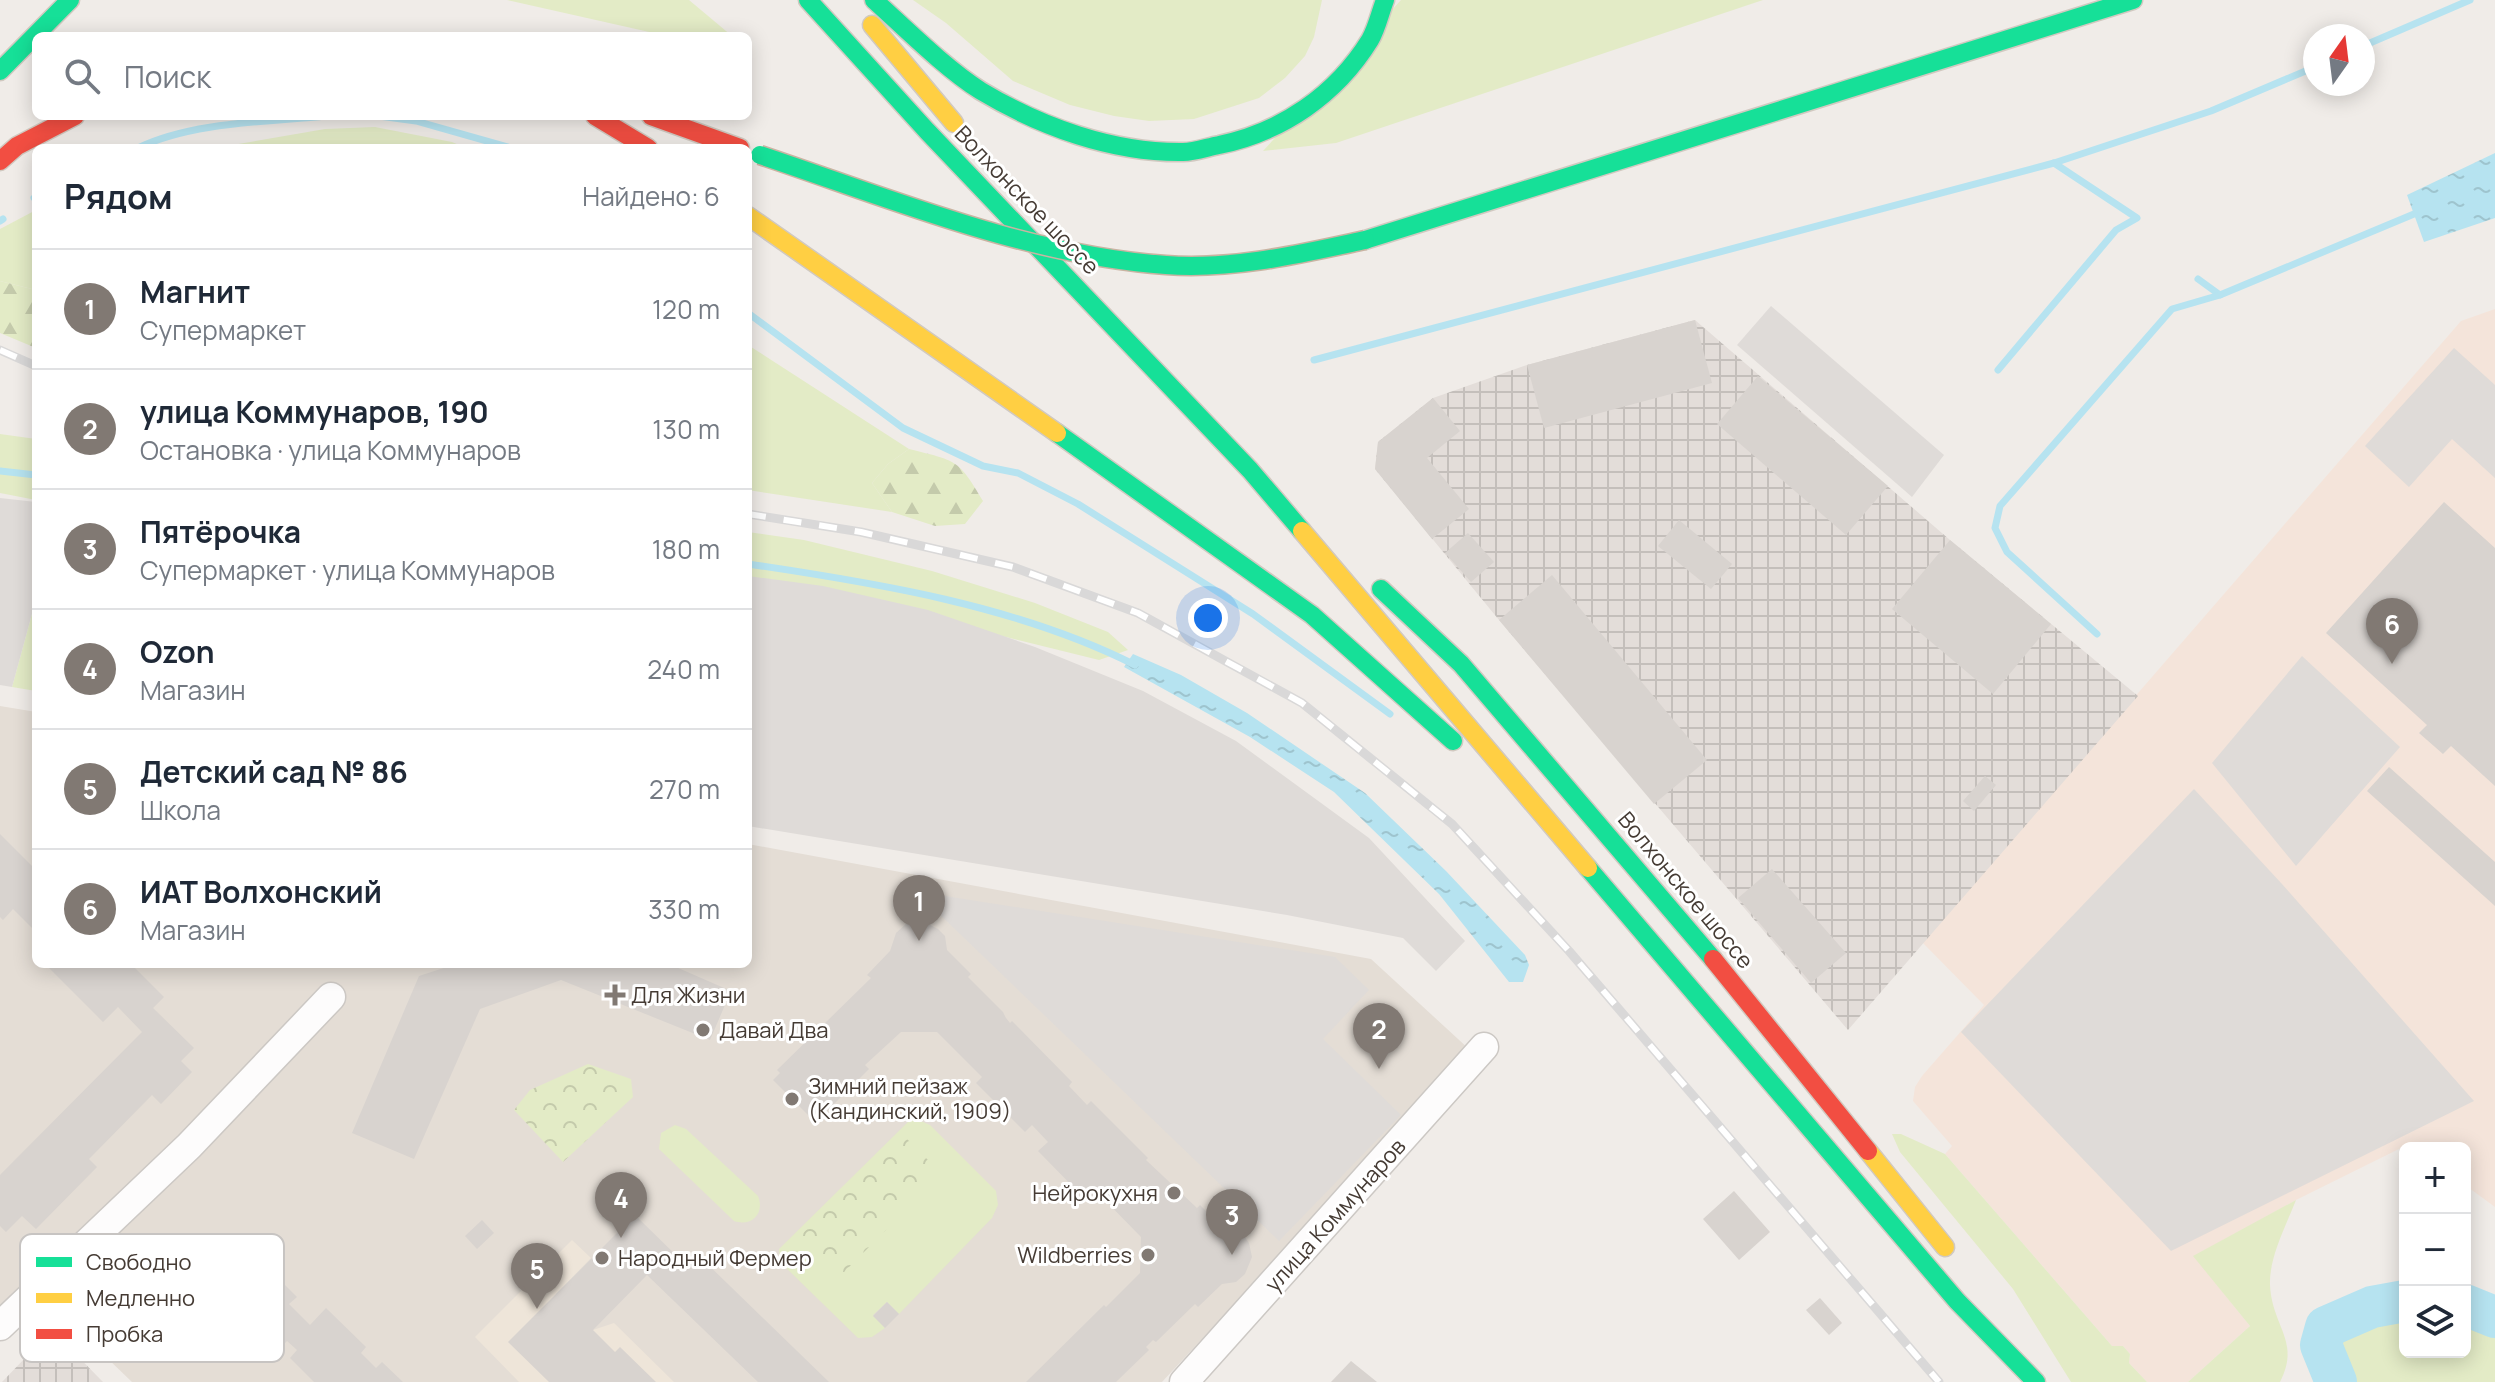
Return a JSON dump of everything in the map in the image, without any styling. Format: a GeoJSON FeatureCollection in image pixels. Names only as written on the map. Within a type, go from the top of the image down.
{"type":"FeatureCollection","features":[{"type":"Feature","properties":{"kind":"main road"},"geometry":{"type":"LineString","coordinates":[[38,32],[70,0]]}},
{"type":"Feature","properties":{"kind":"main road","name":"Волхонское шоссе"},"geometry":{"type":"LineString","coordinates":[[808,0],[927,131],[1250,470],[1957,1301],[2038,1382]]}},
{"type":"Feature","properties":{"kind":"main road","name":"Волхонское шоссе"},"geometry":{"type":"LineString","coordinates":[[855,0],[879,34],[969,140]]}},
{"type":"Feature","properties":{"kind":"main road"},"geometry":{"type":"LineString","coordinates":[[874,0],[980,90],[1058,129],[1132,149],[1186,152],[1233,142],[1275,128],[1310,106],[1344,75],[1371,38],[1385,0]]}},
{"type":"Feature","properties":{"kind":"main road"},"geometry":{"type":"LineString","coordinates":[[754,153],[944,216],[1070,253],[1168,265],[1264,261],[1365,240],[2133,0]]}},
{"type":"Feature","properties":{"kind":"main road"},"geometry":{"type":"LineString","coordinates":[[0,71],[32,39]]}},
{"type":"Feature","properties":{"kind":"main road"},"geometry":{"type":"LineString","coordinates":[[0,161],[17,146],[67,120]]}},
{"type":"Feature","properties":{"kind":"main road"},"geometry":{"type":"LineString","coordinates":[[602,120],[641,144]]}},
{"type":"Feature","properties":{"kind":"main road"},"geometry":{"type":"LineString","coordinates":[[662,120],[729,144]]}},
{"type":"Feature","properties":{"kind":"main road","name":"Волхонское шоссе"},"geometry":{"type":"LineString","coordinates":[[1030,212],[1214,432]]}},
{"type":"Feature","properties":{"kind":"main road"},"geometry":{"type":"LineString","coordinates":[[752,219],[1300,605],[1467,754],[1604,885],[1616,872],[1633,865]]}},
{"type":"Feature","properties":{"kind":"main road","name":"Волхонское шоссе"},"geometry":{"type":"LineString","coordinates":[[1250,470],[1461,664],[1746,998],[1957,1262]]}},
{"type":"Feature","properties":{"kind":"main road","name":"Волхонское шоссе"},"geometry":{"type":"LineString","coordinates":[[1994,1311],[2038,1382]]}},
{"type":"Feature","properties":{"kind":"street"},"geometry":{"type":"LineString","coordinates":[[97,1234],[189,1146],[331,997]]}},
{"type":"Feature","properties":{"kind":"street","name":"улица Коммунаров"},"geometry":{"type":"LineString","coordinates":[[1184,1382],[1484,1047]]}},
{"type":"Feature","properties":{"kind":"street"},"geometry":{"type":"LineString","coordinates":[[1815,1134],[1840,1114]]}},
{"type":"Feature","properties":{"kind":"street"},"geometry":{"type":"LineString","coordinates":[[0,1326],[20,1307]]}},
{"type":"Feature","properties":{"kind":"shaded area"},"geometry":{"type":"Polygon","coordinates":[[[1771,306],[1944,455],[1912,497],[1737,345],[1771,306]]]}},
{"type":"Feature","properties":{"kind":"shaded area"},"geometry":{"type":"Polygon","coordinates":[[[2495,309],[2495,1207],[2471,1189],[2471,1142],[2399,1142],[2399,1149],[2296,1200],[2194,1256],[2250,1326],[2188,1382],[2147,1382],[2129,1363],[2130,1354],[2123,1346],[2112,1346],[1945,1154],[1952,1146],[1913,1101],[1915,1087],[1922,1076],[1984,1005],[1922,942],[2461,321],[2495,309]]]}},
{"type":"Feature","properties":{"kind":"shaded area"},"geometry":{"type":"Polygon","coordinates":[[[1695,320],[1950,540],[2138,696],[1848,1030],[1499,620],[1375,469],[1378,442],[1433,398],[1527,365],[1695,320]]]}},
{"type":"Feature","properties":{"kind":"shaded area"},"geometry":{"type":"Polygon","coordinates":[[[2454,348],[2495,385],[2495,478],[2452,439],[2409,487],[2365,446],[2454,348]]]}},
{"type":"Feature","properties":{"kind":"shaded area"},"geometry":{"type":"Polygon","coordinates":[[[0,498],[32,502],[32,614],[12,687],[0,685],[0,498]]]}},
{"type":"Feature","properties":{"kind":"shaded area"},"geometry":{"type":"Polygon","coordinates":[[[752,577],[823,586],[928,610],[1035,647],[1143,691],[1236,741],[1369,838],[1465,941],[1436,971],[1403,938],[1287,915],[752,827],[752,577]]]}},
{"type":"Feature","properties":{"kind":"shaded area"},"geometry":{"type":"Polygon","coordinates":[[[2302,656],[2400,747],[2296,866],[2212,763],[2302,656]]]}},
{"type":"Feature","properties":{"kind":"shaded area"},"geometry":{"type":"Polygon","coordinates":[[[0,706],[32,711],[32,968],[752,968],[752,845],[1371,959],[1470,1050],[1162,1382],[132,1382],[111,1362],[284,1362],[284,1234],[20,1234],[20,1286],[0,1305],[0,706]]]}},
{"type":"Feature","properties":{"kind":"shaded area"},"geometry":{"type":"Polygon","coordinates":[[[2194,789],[2474,1101],[2171,1251],[1961,1032],[2194,789]]]}},
{"type":"Feature","properties":{"kind":"shaded area"},"geometry":{"type":"Polygon","coordinates":[[[945,896],[1335,957],[1369,990],[1323,1039],[1401,1115],[1279,1241],[933,908],[945,896]]]}},
{"type":"Feature","properties":{"kind":"shaded area"},"geometry":{"type":"Polygon","coordinates":[[[572,1240],[591,1258],[556,1294],[593,1330],[614,1323],[674,1382],[519,1382],[475,1337],[572,1240]]]}},
{"type":"Feature","properties":{"kind":"shaded area"},"geometry":{"type":"Polygon","coordinates":[[[21,1362],[83,1362],[103,1382],[2,1382],[21,1362]]]}},
{"type":"Feature","properties":{"kind":"green space"},"geometry":{"type":"Polygon","coordinates":[[[507,0],[689,0],[727,32],[649,32],[507,0]]]}},
{"type":"Feature","properties":{"kind":"green space"},"geometry":{"type":"Polygon","coordinates":[[[913,0],[1322,0],[1314,37],[1305,56],[1285,78],[1259,98],[1194,119],[1149,121],[1070,105],[1013,81],[946,23],[913,0]]]}},
{"type":"Feature","properties":{"kind":"green space"},"geometry":{"type":"Polygon","coordinates":[[[1401,0],[1763,0],[1336,143],[1263,151],[1401,0]]]}},
{"type":"Feature","properties":{"kind":"green space"},"geometry":{"type":"Polygon","coordinates":[[[375,127],[457,144],[238,144],[325,129],[375,127]]]}},
{"type":"Feature","properties":{"kind":"green space"},"geometry":{"type":"Polygon","coordinates":[[[32,212],[32,289],[0,281],[0,229],[32,212]]]}},
{"type":"Feature","properties":{"kind":"green space"},"geometry":{"type":"Polygon","coordinates":[[[0,281],[32,289],[32,346],[0,333],[0,281]]]}},
{"type":"Feature","properties":{"kind":"green space"},"geometry":{"type":"Polygon","coordinates":[[[752,348],[909,449],[888,464],[872,483],[892,512],[752,491],[752,348]]]}},
{"type":"Feature","properties":{"kind":"green space"},"geometry":{"type":"Polygon","coordinates":[[[0,434],[32,438],[32,499],[0,493],[0,434]]]}},
{"type":"Feature","properties":{"kind":"green space"},"geometry":{"type":"Polygon","coordinates":[[[909,449],[946,459],[968,476],[983,501],[965,524],[935,526],[892,512],[872,483],[888,464],[909,449]]]}},
{"type":"Feature","properties":{"kind":"green space"},"geometry":{"type":"Polygon","coordinates":[[[752,533],[804,540],[932,571],[1035,603],[1108,632],[1128,650],[1099,660],[840,596],[752,586],[752,533]]]}},
{"type":"Feature","properties":{"kind":"green space"},"geometry":{"type":"Polygon","coordinates":[[[32,614],[32,690],[12,687],[32,614]]]}},
{"type":"Feature","properties":{"kind":"green space"},"geometry":{"type":"Polygon","coordinates":[[[588,1064],[631,1079],[633,1097],[563,1162],[514,1110],[530,1090],[588,1064]]]}},
{"type":"Feature","properties":{"kind":"green space"},"geometry":{"type":"Polygon","coordinates":[[[916,1119],[930,1125],[996,1191],[998,1205],[992,1218],[899,1314],[887,1302],[873,1315],[885,1328],[872,1337],[858,1338],[780,1262],[779,1249],[908,1122],[916,1119]]]}},
{"type":"Feature","properties":{"kind":"green space"},"geometry":{"type":"Polygon","coordinates":[[[675,1125],[686,1129],[758,1196],[760,1208],[755,1217],[746,1222],[734,1221],[659,1149],[661,1133],[675,1125]]]}},
{"type":"Feature","properties":{"kind":"green space"},"geometry":{"type":"Polygon","coordinates":[[[902,1134],[942,1174],[837,1279],[797,1239],[902,1134]]]}},
{"type":"Feature","properties":{"kind":"green space"},"geometry":{"type":"Polygon","coordinates":[[[1892,1134],[1901,1134],[1945,1154],[2112,1346],[2123,1346],[2130,1354],[2129,1363],[2147,1382],[2071,1382],[2013,1289],[1900,1152],[1892,1134]]]}},
{"type":"Feature","properties":{"kind":"green space"},"geometry":{"type":"Polygon","coordinates":[[[2296,1200],[2270,1274],[2272,1300],[2287,1344],[2286,1368],[2280,1382],[2188,1382],[2250,1326],[2193,1256],[2296,1200]]]}},
{"type":"Feature","properties":{"kind":"green space"},"geometry":{"type":"Polygon","coordinates":[[[2399,1315],[2399,1358],[2471,1358],[2471,1319],[2495,1324],[2495,1382],[2347,1382],[2330,1336],[2373,1317],[2399,1315]]]}},
{"type":"Feature","properties":{"kind":"water"},"geometry":{"type":"Polygon","coordinates":[[[2495,153],[2495,218],[2424,242],[2407,195],[2495,153]]]}},
{"type":"Feature","properties":{"kind":"water"},"geometry":{"type":"Polygon","coordinates":[[[1133,654],[1181,675],[1247,713],[1365,793],[1446,871],[1525,955],[1529,965],[1523,982],[1509,982],[1439,894],[1334,792],[1250,737],[1124,667],[1133,654]]]}},
{"type":"Feature","properties":{"kind":"building"},"geometry":{"type":"Polygon","coordinates":[[[1695,320],[1712,383],[1544,428],[1527,365],[1695,320]]]}},
{"type":"Feature","properties":{"kind":"building"},"geometry":{"type":"Polygon","coordinates":[[[1758,376],[1888,486],[1846,535],[1717,424],[1758,376]]]}},
{"type":"Feature","properties":{"kind":"building"},"geometry":{"type":"Polygon","coordinates":[[[1433,398],[1460,431],[1427,458],[1469,509],[1432,539],[1375,469],[1378,442],[1433,398]]]}},
{"type":"Feature","properties":{"kind":"building"},"geometry":{"type":"Polygon","coordinates":[[[2444,502],[2495,548],[2495,786],[2451,746],[2443,754],[2419,733],[2427,725],[2326,633],[2444,502]]]}},
{"type":"Feature","properties":{"kind":"building"},"geometry":{"type":"Polygon","coordinates":[[[1679,520],[1732,564],[1711,589],[1658,546],[1679,520]]]}},
{"type":"Feature","properties":{"kind":"building"},"geometry":{"type":"Polygon","coordinates":[[[1468,533],[1494,562],[1471,582],[1445,553],[1468,533]]]}},
{"type":"Feature","properties":{"kind":"building"},"geometry":{"type":"Polygon","coordinates":[[[1950,540],[2051,624],[1993,694],[1892,609],[1950,540]]]}},
{"type":"Feature","properties":{"kind":"building"},"geometry":{"type":"Polygon","coordinates":[[[1552,575],[1707,760],[1654,804],[1499,620],[1552,575]]]}},
{"type":"Feature","properties":{"kind":"building"},"geometry":{"type":"Polygon","coordinates":[[[2389,767],[2495,862],[2495,906],[2367,791],[2389,767]]]}},
{"type":"Feature","properties":{"kind":"building"},"geometry":{"type":"Polygon","coordinates":[[[1985,776],[1996,785],[1974,811],[1963,801],[1985,776]]]}},
{"type":"Feature","properties":{"kind":"building"},"geometry":{"type":"Polygon","coordinates":[[[0,834],[32,866],[32,928],[13,909],[3,920],[0,917],[0,834]]]}},
{"type":"Feature","properties":{"kind":"building"},"geometry":{"type":"Polygon","coordinates":[[[1772,869],[1846,953],[1811,983],[1738,898],[1772,869]]]}},
{"type":"Feature","properties":{"kind":"building"},"geometry":{"type":"Polygon","coordinates":[[[922,921],[945,936],[947,950],[971,974],[968,977],[1010,1023],[1012,1021],[1072,1082],[1069,1086],[1087,1105],[1091,1101],[1148,1158],[1146,1160],[1197,1208],[1200,1205],[1222,1227],[1241,1232],[1249,1243],[1252,1257],[1245,1274],[1236,1282],[1222,1284],[1198,1307],[1195,1304],[1156,1342],[1153,1340],[1146,1347],[1149,1350],[1116,1382],[1026,1382],[1140,1273],[1141,1237],[1097,1192],[1087,1201],[1038,1151],[1048,1142],[1032,1125],[1025,1132],[976,1083],[982,1077],[937,1032],[901,1032],[865,1065],[869,1069],[823,1115],[819,1111],[811,1118],[773,1080],[780,1073],[777,1070],[871,978],[867,975],[890,951],[896,933],[907,923],[922,921]]]}},
{"type":"Feature","properties":{"kind":"building"},"geometry":{"type":"Polygon","coordinates":[[[49,968],[135,968],[164,997],[153,1008],[194,1048],[181,1061],[192,1072],[161,1104],[152,1095],[89,1159],[97,1167],[36,1229],[22,1216],[6,1232],[0,1226],[0,1175],[142,1032],[118,1007],[103,1022],[49,968]]]}},
{"type":"Feature","properties":{"kind":"building"},"geometry":{"type":"Polygon","coordinates":[[[444,968],[678,968],[731,991],[710,1040],[561,980],[480,1009],[414,1159],[352,1133],[419,976],[444,968]]]}},
{"type":"Feature","properties":{"kind":"building"},"geometry":{"type":"Polygon","coordinates":[[[1734,1191],[1770,1232],[1739,1260],[1703,1219],[1734,1191]]]}},
{"type":"Feature","properties":{"kind":"building"},"geometry":{"type":"Polygon","coordinates":[[[635,1215],[685,1264],[696,1253],[829,1382],[758,1382],[647,1275],[593,1330],[615,1352],[620,1347],[656,1382],[549,1382],[508,1342],[635,1215]]]}},
{"type":"Feature","properties":{"kind":"building"},"geometry":{"type":"Polygon","coordinates":[[[482,1220],[494,1233],[477,1249],[465,1236],[482,1220]]]}},
{"type":"Feature","properties":{"kind":"building"},"geometry":{"type":"Polygon","coordinates":[[[284,1284],[297,1297],[289,1304],[310,1325],[326,1308],[366,1347],[361,1353],[376,1368],[382,1362],[403,1382],[314,1382],[290,1358],[297,1350],[287,1341],[284,1344],[284,1284]]]}},
{"type":"Feature","properties":{"kind":"building"},"geometry":{"type":"Polygon","coordinates":[[[1820,1298],[1842,1323],[1829,1335],[1806,1310],[1820,1298]]]}},
{"type":"Feature","properties":{"kind":"building"},"geometry":{"type":"Polygon","coordinates":[[[887,1302],[899,1314],[885,1328],[873,1316],[887,1302]]]}},
{"type":"Feature","properties":{"kind":"building"},"geometry":{"type":"Polygon","coordinates":[[[1351,1361],[1377,1382],[1331,1382],[1351,1361]]]}},
{"type":"Feature","properties":{"kind":"waterway"},"geometry":{"type":"LineString","coordinates":[[2375,41],[2470,0]]}},
{"type":"Feature","properties":{"kind":"waterway"},"geometry":{"type":"LineString","coordinates":[[1314,360],[2054,163],[2211,111],[2303,72]]}},
{"type":"Feature","properties":{"kind":"waterway"},"geometry":{"type":"LineString","coordinates":[[147,144],[205,128],[278,120]]}},
{"type":"Feature","properties":{"kind":"waterway"},"geometry":{"type":"LineString","coordinates":[[409,120],[497,144]]}},
{"type":"Feature","properties":{"kind":"waterway"},"geometry":{"type":"LineString","coordinates":[[1998,370],[2116,230],[2137,218],[2054,163]]}},
{"type":"Feature","properties":{"kind":"waterway"},"geometry":{"type":"LineString","coordinates":[[2198,279],[2220,295],[2414,214]]}},
{"type":"Feature","properties":{"kind":"waterway"},"geometry":{"type":"LineString","coordinates":[[2097,634],[2007,552],[1995,528],[2000,506],[2172,309],[2220,295]]}},
{"type":"Feature","properties":{"kind":"waterway"},"geometry":{"type":"LineString","coordinates":[[752,316],[903,428],[983,466],[1018,473],[1078,504],[1253,614],[1390,714]]}},
{"type":"Feature","properties":{"kind":"waterway"},"geometry":{"type":"LineString","coordinates":[[0,471],[32,475]]}},
{"type":"Feature","properties":{"kind":"waterway"},"geometry":{"type":"LineString","coordinates":[[752,565],[896,589],[995,612],[1090,644],[1135,665]]}},
{"type":"Feature","properties":{"kind":"waterway"},"geometry":{"type":"LineString","coordinates":[[2336,1382],[2321,1345],[2326,1327],[2372,1307],[2399,1302]]}},
{"type":"Feature","properties":{"kind":"waterway"},"geometry":{"type":"LineString","coordinates":[[2471,1307],[2495,1317]]}},
{"type":"Feature","properties":{"kind":"railway"},"geometry":{"type":"LineString","coordinates":[[0,350],[32,364]]}},
{"type":"Feature","properties":{"kind":"railway"},"geometry":{"type":"LineString","coordinates":[[752,515],[861,532],[1013,567],[1138,613],[1302,703],[1452,824],[1569,951],[1939,1382]]}},
{"type":"Feature","properties":{"kind":"traffic: fast"},"geometry":{"type":"LineString","coordinates":[[38,32],[70,0]]}},
{"type":"Feature","properties":{"kind":"traffic: fast"},"geometry":{"type":"LineString","coordinates":[[808,0],[927,131],[1250,470],[1302,531]]}},
{"type":"Feature","properties":{"kind":"traffic: fast"},"geometry":{"type":"LineString","coordinates":[[874,0],[968,82],[1028,116],[1104,143],[1183,152],[1264,131],[1285,121],[1324,94],[1356,60],[1372,35],[1385,0]]}},
{"type":"Feature","properties":{"kind":"traffic: fast"},"geometry":{"type":"LineString","coordinates":[[1365,240],[2133,0]]}},
{"type":"Feature","properties":{"kind":"traffic: fast"},"geometry":{"type":"LineString","coordinates":[[0,71],[32,39]]}},
{"type":"Feature","properties":{"kind":"traffic: fast"},"geometry":{"type":"LineString","coordinates":[[760,155],[960,223],[1062,250],[1114,259],[1166,265],[1216,265],[1266,260],[1365,240]]}},
{"type":"Feature","properties":{"kind":"traffic: fast"},"geometry":{"type":"LineString","coordinates":[[1057,433],[1312,615],[1453,741]]}},
{"type":"Feature","properties":{"kind":"traffic: fast"},"geometry":{"type":"LineString","coordinates":[[1381,589],[1461,664],[1713,959]]}},
{"type":"Feature","properties":{"kind":"traffic: fast"},"geometry":{"type":"LineString","coordinates":[[1588,868],[1957,1301],[2036,1382]]}},
{"type":"Feature","properties":{"kind":"traffic: slow"},"geometry":{"type":"LineString","coordinates":[[872,25],[954,123]]}},
{"type":"Feature","properties":{"kind":"traffic: slow"},"geometry":{"type":"LineString","coordinates":[[752,219],[1057,433]]}},
{"type":"Feature","properties":{"kind":"traffic: slow"},"geometry":{"type":"LineString","coordinates":[[1302,531],[1588,868]]}},
{"type":"Feature","properties":{"kind":"traffic: slow"},"geometry":{"type":"LineString","coordinates":[[1868,1151],[1945,1247]]}},
{"type":"Feature","properties":{"kind":"traffic: jam"},"geometry":{"type":"LineString","coordinates":[[0,161],[17,146],[67,120]]}},
{"type":"Feature","properties":{"kind":"traffic: jam"},"geometry":{"type":"LineString","coordinates":[[602,120],[641,144]]}},
{"type":"Feature","properties":{"kind":"traffic: jam"},"geometry":{"type":"LineString","coordinates":[[662,120],[729,144]]}},
{"type":"Feature","properties":{"kind":"traffic: jam"},"geometry":{"type":"LineString","coordinates":[[1713,959],[1868,1151]]}},
{"type":"Feature","properties":{"kind":"place","name":"ИАТ Волхонский"},"geometry":{"type":"Point","coordinates":[2392,664]}},
{"type":"Feature","properties":{"kind":"place","name":"Магнит"},"geometry":{"type":"Point","coordinates":[919,941]}},
{"type":"Feature","properties":{"kind":"place","name":"Для Жизни"},"geometry":{"type":"Point","coordinates":[615,995]}},
{"type":"Feature","properties":{"kind":"place","name":"Давай Два"},"geometry":{"type":"Point","coordinates":[703,1030]}},
{"type":"Feature","properties":{"kind":"place","name":"улица Коммунаров, 190"},"geometry":{"type":"Point","coordinates":[1379,1069]}},
{"type":"Feature","properties":{"kind":"place","name":"Зимний пейзаж (Кандинский, 1909)"},"geometry":{"type":"Point","coordinates":[792,1099]}},
{"type":"Feature","properties":{"kind":"place","name":"Нейрокухня"},"geometry":{"type":"Point","coordinates":[1174,1193]}},
{"type":"Feature","properties":{"kind":"place","name":"Ozon"},"geometry":{"type":"Point","coordinates":[621,1238]}},
{"type":"Feature","properties":{"kind":"place","name":"Wildberries"},"geometry":{"type":"Point","coordinates":[1148,1255]}},
{"type":"Feature","properties":{"kind":"place","name":"Пятёрочка"},"geometry":{"type":"Point","coordinates":[1232,1255]}},
{"type":"Feature","properties":{"kind":"place","name":"Народный Фермер"},"geometry":{"type":"Point","coordinates":[602,1258]}},
{"type":"Feature","properties":{"kind":"place","name":"Детский сад № 86"},"geometry":{"type":"Point","coordinates":[537,1309]}}]}
